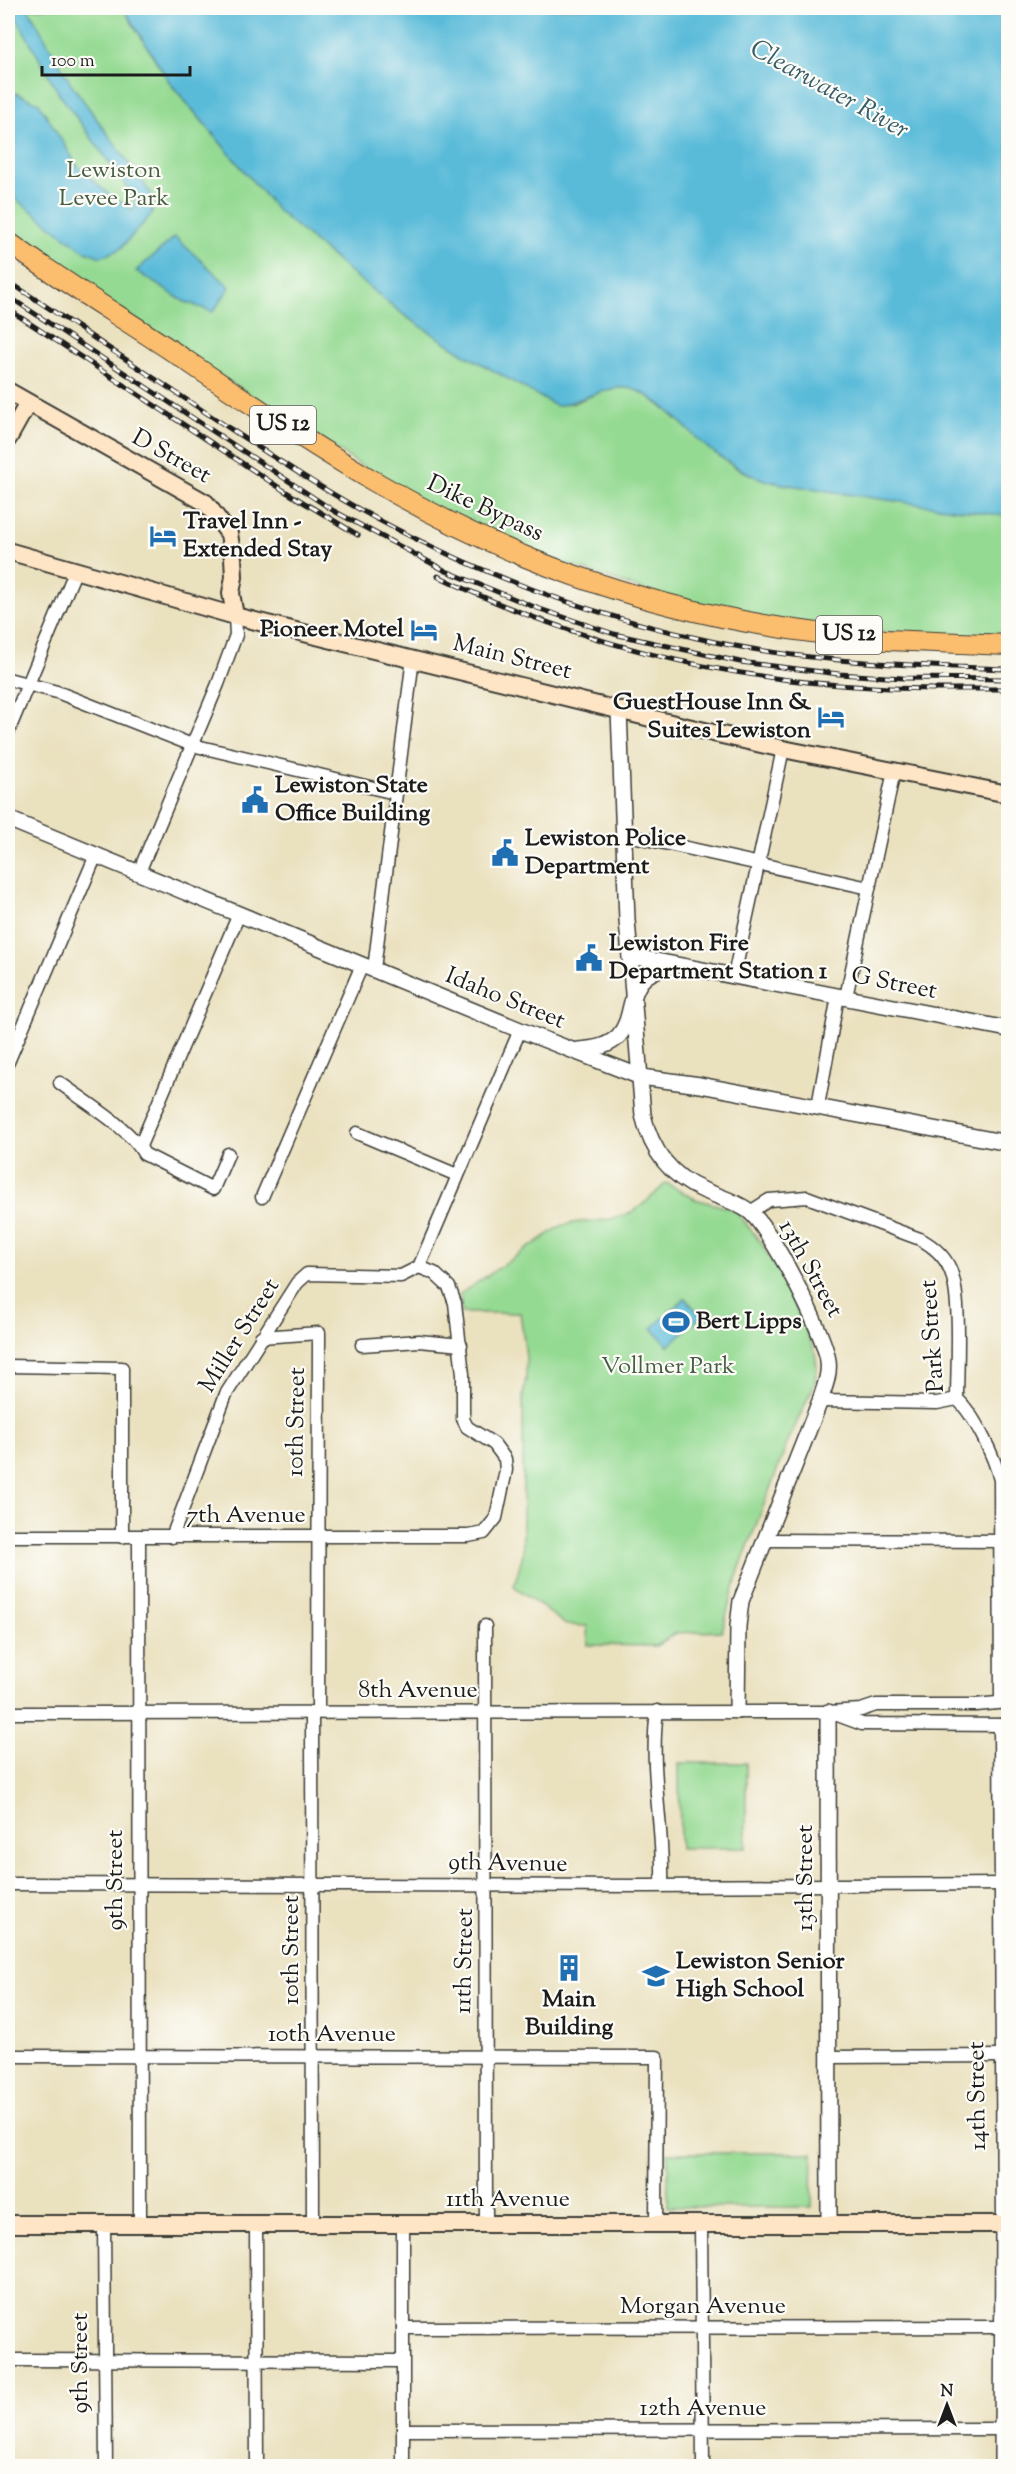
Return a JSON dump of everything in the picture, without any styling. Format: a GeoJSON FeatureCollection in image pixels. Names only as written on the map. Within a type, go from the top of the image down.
{"type":"FeatureCollection","features":[{"type":"Feature","properties":{"kind":"highway","name":"Dike Bypass"},"geometry":{"type":"LineString","coordinates":[[8,242],[241,398],[372,481],[460,528],[537,562],[576,576],[682,607],[770,625],[887,640],[1008,645]]}},
{"type":"Feature","properties":{"kind":"main road","name":"D Street"},"geometry":{"type":"LineString","coordinates":[[8,391],[206,503],[229,534],[235,616]]}},
{"type":"Feature","properties":{"kind":"main road"},"geometry":{"type":"LineString","coordinates":[[8,439],[28,403]]}},
{"type":"Feature","properties":{"kind":"main road","name":"Main Street"},"geometry":{"type":"LineString","coordinates":[[8,551],[235,616],[619,710],[783,749],[1008,794]]}},
{"type":"Feature","properties":{"kind":"main road"},"geometry":{"type":"LineString","coordinates":[[169,598],[215,600],[232,585],[260,622]]}},
{"type":"Feature","properties":{"kind":"main road","name":"11th Avenue"},"geometry":{"type":"LineString","coordinates":[[8,2224],[1006,2224]]}},
{"type":"Feature","properties":{"kind":"street"},"geometry":{"type":"LineString","coordinates":[[8,732],[75,572]]}},
{"type":"Feature","properties":{"kind":"street"},"geometry":{"type":"LineString","coordinates":[[139,872],[236,635],[235,616]]}},
{"type":"Feature","properties":{"kind":"street"},"geometry":{"type":"LineString","coordinates":[[262,1197],[368,967],[413,658]]}},
{"type":"Feature","properties":{"kind":"street"},"geometry":{"type":"LineString","coordinates":[[8,679],[57,692],[192,745],[395,793]]}},
{"type":"Feature","properties":{"kind":"street","name":"13th Street"},"geometry":{"type":"LineString","coordinates":[[619,710],[630,956],[643,1115],[651,1142],[674,1172],[689,1183],[750,1212],[771,1238],[820,1331],[826,1350],[829,1373],[741,1601],[737,1711]]}},
{"type":"Feature","properties":{"kind":"street"},"geometry":{"type":"LineString","coordinates":[[734,976],[783,749]]}},
{"type":"Feature","properties":{"kind":"street"},"geometry":{"type":"LineString","coordinates":[[818,1106],[894,771]]}},
{"type":"Feature","properties":{"kind":"street","name":"Idaho Street"},"geometry":{"type":"LineString","coordinates":[[8,819],[520,1030],[641,1077],[818,1106],[1008,1143]]}},
{"type":"Feature","properties":{"kind":"street"},"geometry":{"type":"LineString","coordinates":[[623,834],[868,888]]}},
{"type":"Feature","properties":{"kind":"street"},"geometry":{"type":"LineString","coordinates":[[8,1062],[96,855]]}},
{"type":"Feature","properties":{"kind":"street"},"geometry":{"type":"LineString","coordinates":[[140,1146],[239,914]]}},
{"type":"Feature","properties":{"kind":"street","name":"G Street"},"geometry":{"type":"LineString","coordinates":[[630,956],[1008,1029]]}},
{"type":"Feature","properties":{"kind":"street"},"geometry":{"type":"LineString","coordinates":[[572,1050],[601,1047],[614,1040],[625,1028],[629,1019],[633,993],[638,982],[660,968],[679,965]]}},
{"type":"Feature","properties":{"kind":"street"},"geometry":{"type":"LineString","coordinates":[[362,1345],[419,1341],[460,1345],[454,1303],[449,1287],[434,1273],[419,1267],[520,1030]]}},
{"type":"Feature","properties":{"kind":"street"},"geometry":{"type":"LineString","coordinates":[[60,1083],[125,1132],[140,1146],[144,1154],[213,1189],[228,1155]]}},
{"type":"Feature","properties":{"kind":"street"},"geometry":{"type":"LineString","coordinates":[[357,1133],[458,1175]]}},
{"type":"Feature","properties":{"kind":"street","name":"Park Street"},"geometry":{"type":"LineString","coordinates":[[750,1212],[769,1200],[807,1197],[906,1234],[932,1246],[945,1260],[955,1286],[957,1400],[964,1405],[997,1467],[1005,1541]]}},
{"type":"Feature","properties":{"kind":"street","name":"Miller Street"},"geometry":{"type":"LineString","coordinates":[[172,1537],[226,1394],[297,1283],[307,1274],[401,1276],[419,1267]]}},
{"type":"Feature","properties":{"kind":"street","name":"10th Street"},"geometry":{"type":"LineString","coordinates":[[261,1338],[319,1333],[313,1884],[313,2224]]}},
{"type":"Feature","properties":{"kind":"street","name":"7th Avenue"},"geometry":{"type":"LineString","coordinates":[[8,1536],[468,1536],[484,1533],[496,1518],[506,1470],[506,1458],[494,1444],[467,1427],[463,1419],[460,1345]]}},
{"type":"Feature","properties":{"kind":"street"},"geometry":{"type":"LineString","coordinates":[[8,1366],[122,1368],[122,1537]]}},
{"type":"Feature","properties":{"kind":"street"},"geometry":{"type":"LineString","coordinates":[[820,1401],[937,1403],[957,1400]]}},
{"type":"Feature","properties":{"kind":"street","name":"9th Street"},"geometry":{"type":"LineString","coordinates":[[139,1537],[140,2224]]}},
{"type":"Feature","properties":{"kind":"street"},"geometry":{"type":"LineString","coordinates":[[764,1540],[1005,1541],[1005,1702]]}},
{"type":"Feature","properties":{"kind":"street","name":"11th Street"},"geometry":{"type":"LineString","coordinates":[[485,1626],[486,2224]]}},
{"type":"Feature","properties":{"kind":"street","name":"8th Avenue"},"geometry":{"type":"LineString","coordinates":[[8,1713],[828,1712],[861,1710],[876,1705],[976,1705],[1005,1702]]}},
{"type":"Feature","properties":{"kind":"street"},"geometry":{"type":"LineString","coordinates":[[657,1712],[654,1729],[656,1799],[660,1820],[662,1885]]}},
{"type":"Feature","properties":{"kind":"street","name":"13th Street"},"geometry":{"type":"LineString","coordinates":[[828,1712],[829,2224]]}},
{"type":"Feature","properties":{"kind":"street","name":"8th Avenue"},"geometry":{"type":"LineString","coordinates":[[828,1712],[862,1724],[1004,1725]]}},
{"type":"Feature","properties":{"kind":"street","name":"14th Street"},"geometry":{"type":"LineString","coordinates":[[1002,2466],[1002,2327],[1006,2224],[1004,1725]]}},
{"type":"Feature","properties":{"kind":"street","name":"9th Avenue"},"geometry":{"type":"LineString","coordinates":[[8,1884],[1004,1884]]}},
{"type":"Feature","properties":{"kind":"street","name":"10th Avenue"},"geometry":{"type":"LineString","coordinates":[[8,2056],[657,2057],[656,2224]]}},
{"type":"Feature","properties":{"kind":"street"},"geometry":{"type":"LineString","coordinates":[[829,2057],[1004,2056]]}},
{"type":"Feature","properties":{"kind":"street","name":"9th Street"},"geometry":{"type":"LineString","coordinates":[[104,2224],[106,2466]]}},
{"type":"Feature","properties":{"kind":"street"},"geometry":{"type":"LineString","coordinates":[[256,2224],[257,2466]]}},
{"type":"Feature","properties":{"kind":"street"},"geometry":{"type":"LineString","coordinates":[[403,2224],[403,2466]]}},
{"type":"Feature","properties":{"kind":"street"},"geometry":{"type":"LineString","coordinates":[[701,2224],[703,2466]]}},
{"type":"Feature","properties":{"kind":"street","name":"Morgan Avenue"},"geometry":{"type":"LineString","coordinates":[[403,2328],[1002,2327]]}},
{"type":"Feature","properties":{"kind":"street"},"geometry":{"type":"LineString","coordinates":[[8,2360],[402,2361]]}},
{"type":"Feature","properties":{"kind":"street","name":"12th Avenue"},"geometry":{"type":"LineString","coordinates":[[403,2430],[1002,2430]]}},
{"type":"Feature","properties":{"kind":"street"},"geometry":{"type":"LineString","coordinates":[[1002,2466],[1008,2466]]}},
{"type":"Feature","properties":{"kind":"green space","name":"Lewiston Levee Park"},"geometry":{"type":"Polygon","coordinates":[[[8,8],[123,8],[170,83],[278,211],[408,318],[572,404],[618,387],[637,390],[666,410],[728,463],[742,471],[763,477],[879,497],[1008,516],[1008,645],[714,614],[460,528],[8,242],[8,8]]]}},
{"type":"Feature","properties":{"kind":"green space","name":"Vollmer Park"},"geometry":{"type":"Polygon","coordinates":[[[666,1183],[695,1199],[735,1210],[762,1244],[785,1282],[815,1352],[817,1368],[814,1385],[787,1444],[739,1570],[722,1631],[676,1633],[656,1646],[588,1645],[587,1626],[566,1625],[514,1586],[523,1554],[523,1395],[526,1364],[520,1313],[462,1313],[460,1294],[561,1226],[623,1216],[645,1203],[666,1183]]]}},
{"type":"Feature","properties":{"kind":"green space"},"geometry":{"type":"Polygon","coordinates":[[[679,1763],[746,1763],[746,1848],[680,1848],[679,1763]]]}},
{"type":"Feature","properties":{"kind":"green space"},"geometry":{"type":"Polygon","coordinates":[[[668,2153],[813,2153],[812,2207],[668,2207],[668,2153]]]}},
{"type":"Feature","properties":{"kind":"water"},"geometry":{"type":"Polygon","coordinates":[[[11,8],[28,8],[70,82],[152,195],[152,214],[120,249],[101,257],[83,250],[8,193],[8,90],[39,103],[78,167],[112,197],[133,210],[135,198],[58,92],[11,8]]]}},
{"type":"Feature","properties":{"kind":"water","name":"Clearwater River"},"geometry":{"type":"Polygon","coordinates":[[[123,8],[1008,8],[1008,516],[873,498],[765,480],[743,471],[715,454],[670,412],[637,390],[618,388],[556,406],[464,354],[408,318],[278,211],[170,83],[123,8]]]}},
{"type":"Feature","properties":{"kind":"water"},"geometry":{"type":"Polygon","coordinates":[[[175,237],[230,287],[213,312],[183,301],[136,271],[175,237]]]}},
{"type":"Feature","properties":{"kind":"water","name":"Bert Lipps"},"geometry":{"type":"Polygon","coordinates":[[[685,1298],[701,1316],[668,1346],[652,1328],[685,1298]]]}},
{"type":"Feature","properties":{"kind":"railway"},"geometry":{"type":"LineString","coordinates":[[8,281],[238,434],[335,495],[412,537],[516,583],[623,619],[735,646],[852,661],[1008,669]]}},
{"type":"Feature","properties":{"kind":"railway"},"geometry":{"type":"LineString","coordinates":[[8,296],[334,511],[446,571],[537,608],[614,634],[740,662],[839,674],[903,678],[1008,679]]}},
{"type":"Feature","properties":{"kind":"railway"},"geometry":{"type":"LineString","coordinates":[[8,309],[283,490],[358,535]]}},
{"type":"Feature","properties":{"kind":"railway"},"geometry":{"type":"LineString","coordinates":[[438,576],[541,620],[649,654],[705,666],[816,683],[906,689],[1008,689]]}},
{"type":"Feature","properties":{"kind":"place","name":"Travel Inn - Extended Stay"},"geometry":{"type":"Point","coordinates":[163,536]}},
{"type":"Feature","properties":{"kind":"place","name":"Pioneer Motel"},"geometry":{"type":"Point","coordinates":[424,630]}},
{"type":"Feature","properties":{"kind":"place","name":"GuestHouse Inn & Suites Lewiston"},"geometry":{"type":"Point","coordinates":[831,717]}},
{"type":"Feature","properties":{"kind":"place","name":"Lewiston State Office Building"},"geometry":{"type":"Point","coordinates":[255,800]}},
{"type":"Feature","properties":{"kind":"place","name":"Lewiston Police Department"},"geometry":{"type":"Point","coordinates":[505,853]}},
{"type":"Feature","properties":{"kind":"place","name":"Lewiston Fire Department Station 1"},"geometry":{"type":"Point","coordinates":[589,958]}},
{"type":"Feature","properties":{"kind":"place","name":"Bert Lipps"},"geometry":{"type":"Point","coordinates":[676,1322]}},
{"type":"Feature","properties":{"kind":"place","name":"Main Building"},"geometry":{"type":"Point","coordinates":[569,1968]}},
{"type":"Feature","properties":{"kind":"place","name":"Lewiston Senior High School"},"geometry":{"type":"Point","coordinates":[656,1976]}}]}
